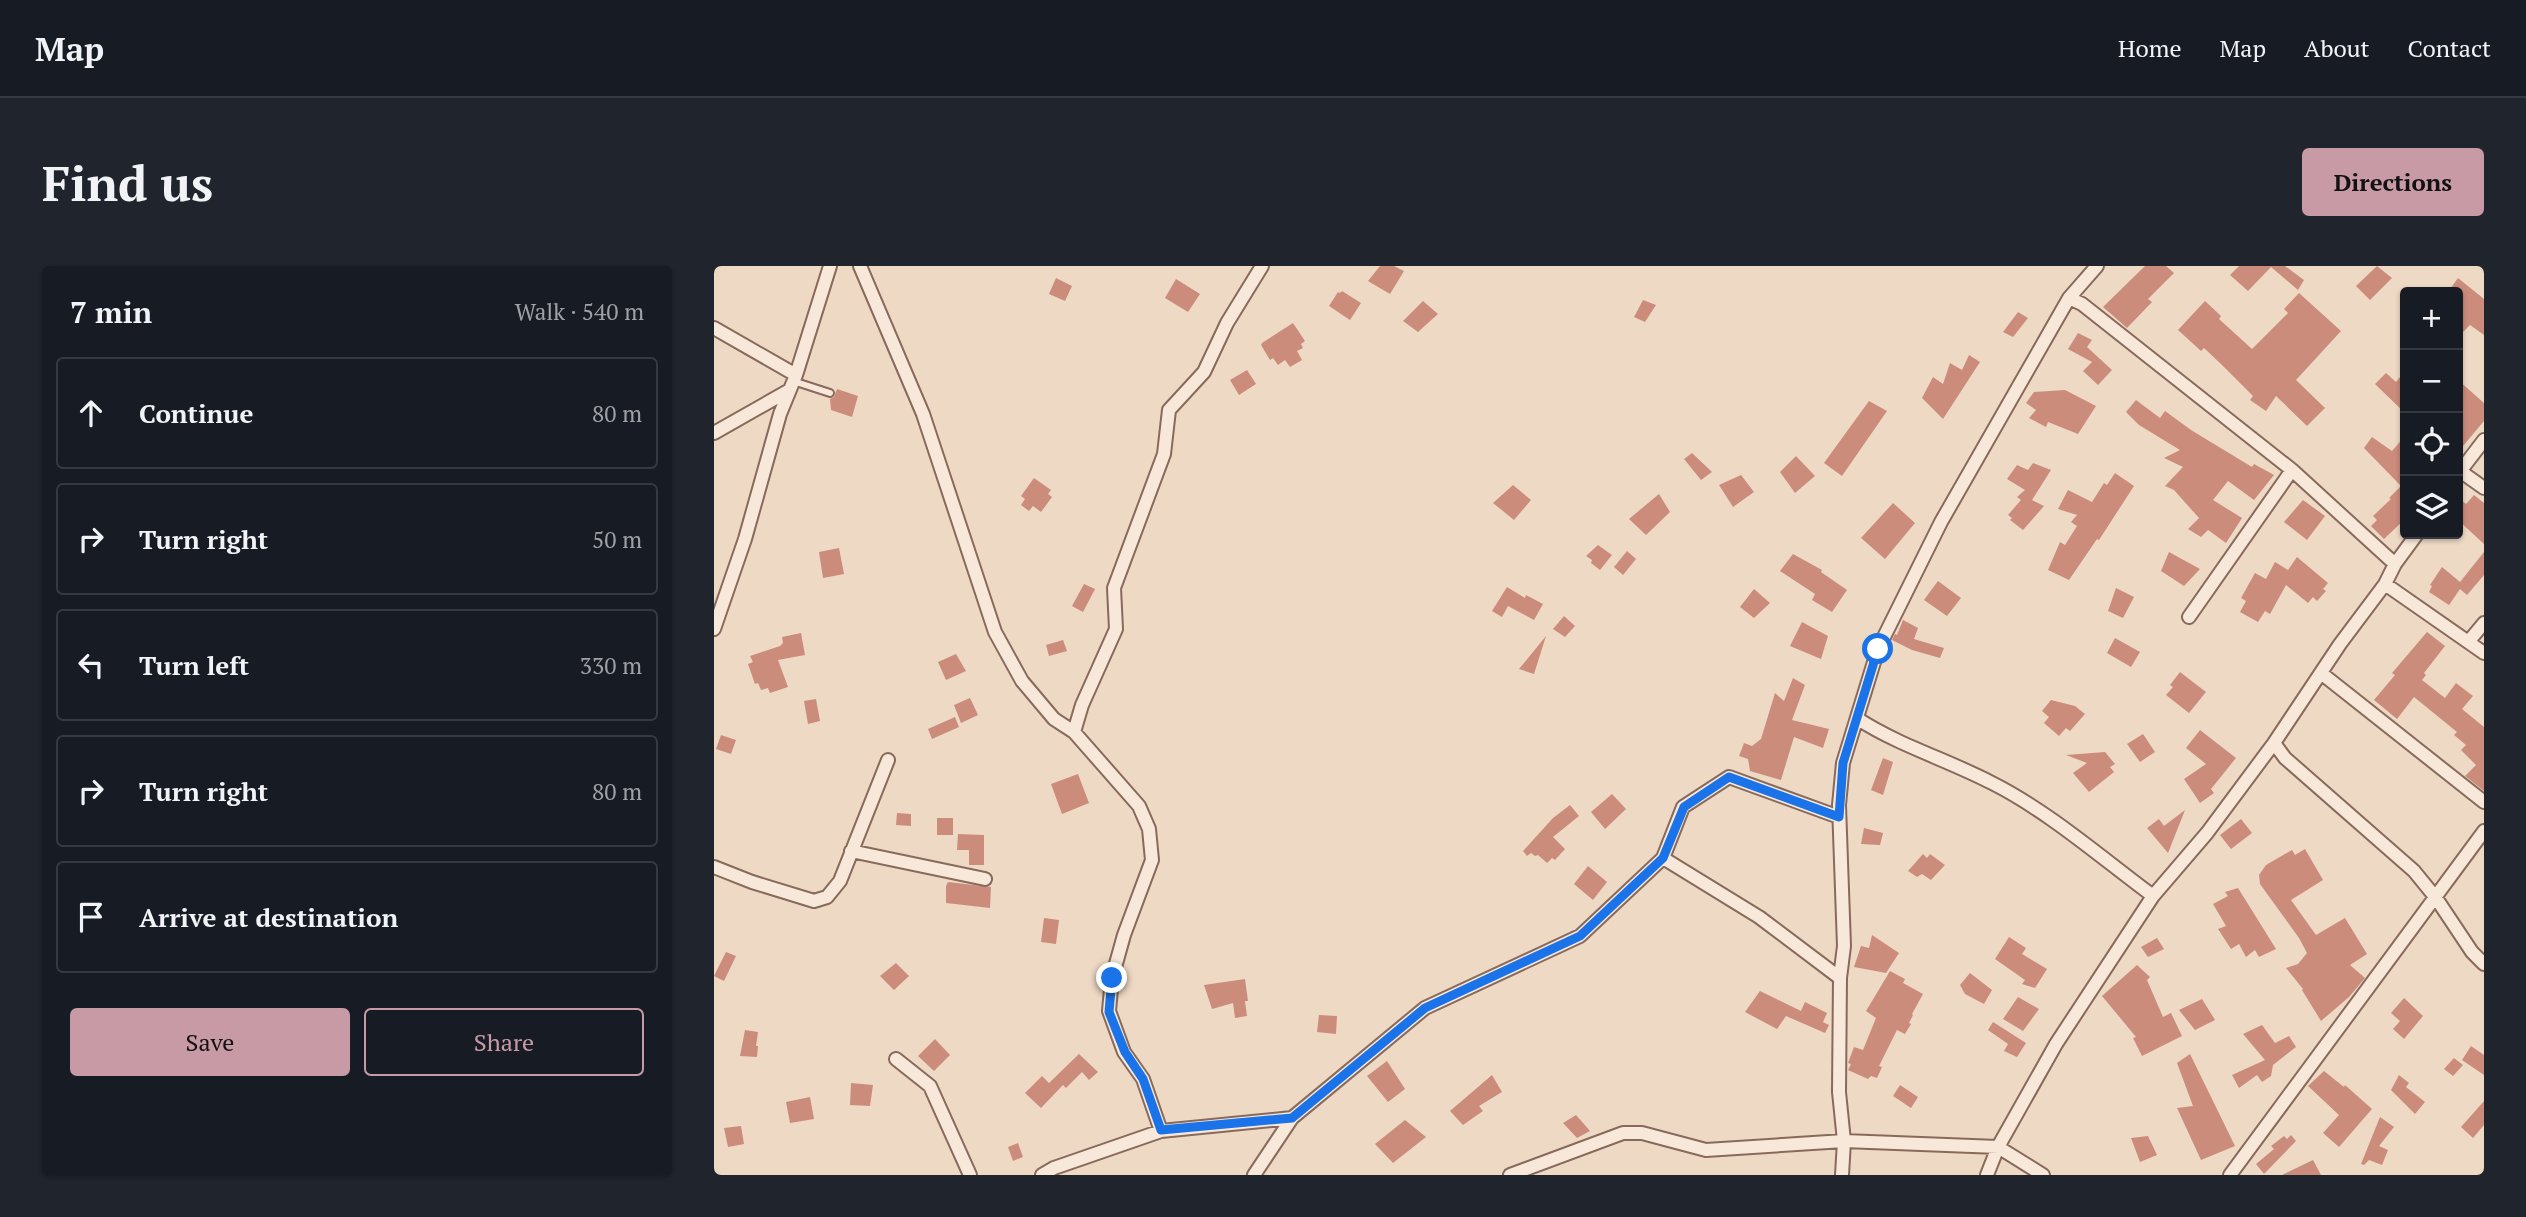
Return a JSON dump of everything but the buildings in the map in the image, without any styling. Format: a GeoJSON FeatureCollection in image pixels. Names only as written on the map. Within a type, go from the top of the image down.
{"type":"FeatureCollection","features":[{"type":"Feature","properties":{"kind":"street"},"geometry":{"type":"LineString","coordinates":[[714,629],[746,539],[792,382],[830,266]]}},
{"type":"Feature","properties":{"kind":"street"},"geometry":{"type":"LineString","coordinates":[[860,266],[923,414],[995,632],[1023,681],[1054,719],[1074,732],[1139,806],[1149,829],[1152,860],[1124,935],[1112,978],[1109,1012],[1125,1052],[1143,1079],[1161,1130]]}},
{"type":"Feature","properties":{"kind":"street"},"geometry":{"type":"LineString","coordinates":[[1074,732],[1082,705],[1116,629],[1114,588],[1164,454],[1169,410],[1204,372],[1227,323],[1262,266]]}},
{"type":"Feature","properties":{"kind":"street"},"geometry":{"type":"LineString","coordinates":[[1842,1175],[1844,1141],[1839,1092],[1840,978],[1844,946],[1839,817],[1843,763],[1878,649],[1941,522],[2069,298],[2097,266]]}},
{"type":"Feature","properties":{"kind":"street"},"geometry":{"type":"LineString","coordinates":[[2069,298],[2082,304],[2291,470],[2395,564]]}},
{"type":"Feature","properties":{"kind":"street"},"geometry":{"type":"LineString","coordinates":[[714,328],[792,382]]}},
{"type":"Feature","properties":{"kind":"street"},"geometry":{"type":"LineString","coordinates":[[714,433],[792,382]]}},
{"type":"Feature","properties":{"kind":"street"},"geometry":{"type":"LineString","coordinates":[[2463,468],[2484,440]]}},
{"type":"Feature","properties":{"kind":"street"},"geometry":{"type":"LineString","coordinates":[[2189,617],[2291,470]]}},
{"type":"Feature","properties":{"kind":"street"},"geometry":{"type":"LineString","coordinates":[[2463,475],[2484,488]]}},
{"type":"Feature","properties":{"kind":"street"},"geometry":{"type":"LineString","coordinates":[[1987,1175],[1998,1147],[2056,1044],[2154,896],[2207,833],[2274,743],[2413,539]]}},
{"type":"Feature","properties":{"kind":"street"},"geometry":{"type":"LineString","coordinates":[[2385,584],[2484,653]]}},
{"type":"Feature","properties":{"kind":"street"},"geometry":{"type":"LineString","coordinates":[[2469,641],[2484,623]]}},
{"type":"Feature","properties":{"kind":"street"},"geometry":{"type":"LineString","coordinates":[[2321,673],[2484,802]]}},
{"type":"Feature","properties":{"kind":"street"},"geometry":{"type":"LineString","coordinates":[[1858,719],[1877,731],[1994,783],[2038,811],[2154,896]]}},
{"type":"Feature","properties":{"kind":"street"},"geometry":{"type":"LineString","coordinates":[[2274,743],[2285,758],[2414,871],[2436,898],[2472,952],[2484,964]]}},
{"type":"Feature","properties":{"kind":"street"},"geometry":{"type":"LineString","coordinates":[[714,867],[814,901],[827,897],[840,881],[888,760]]}},
{"type":"Feature","properties":{"kind":"street"},"geometry":{"type":"LineString","coordinates":[[1254,1175],[1292,1118],[1425,1008],[1580,936],[1663,858],[1684,807],[1729,777],[1839,817]]}},
{"type":"Feature","properties":{"kind":"street"},"geometry":{"type":"LineString","coordinates":[[2230,1175],[2484,831]]}},
{"type":"Feature","properties":{"kind":"street"},"geometry":{"type":"LineString","coordinates":[[851,851],[985,879]]}},
{"type":"Feature","properties":{"kind":"street"},"geometry":{"type":"LineString","coordinates":[[1663,858],[1759,917],[1840,978]]}},
{"type":"Feature","properties":{"kind":"street"},"geometry":{"type":"LineString","coordinates":[[896,1059],[930,1086],[970,1175]]}},
{"type":"Feature","properties":{"kind":"street"},"geometry":{"type":"LineString","coordinates":[[1042,1175],[1054,1168],[1161,1130],[1292,1118]]}},
{"type":"Feature","properties":{"kind":"street"},"geometry":{"type":"LineString","coordinates":[[1510,1175],[1623,1133],[1642,1133],[1706,1150],[1844,1141],[1998,1147],[2043,1175]]}},
{"type":"Feature","properties":{"kind":"lane"},"geometry":{"type":"LineString","coordinates":[[792,382],[830,393]]}},
{"type":"Feature","properties":{"kind":"route"},"geometry":{"type":"LineString","coordinates":[[1112,978],[1109,1012],[1125,1052],[1143,1079],[1161,1130],[1292,1118],[1425,1008],[1580,936],[1663,858],[1684,807],[1729,777],[1839,817],[1843,763],[1878,649]]}}]}
